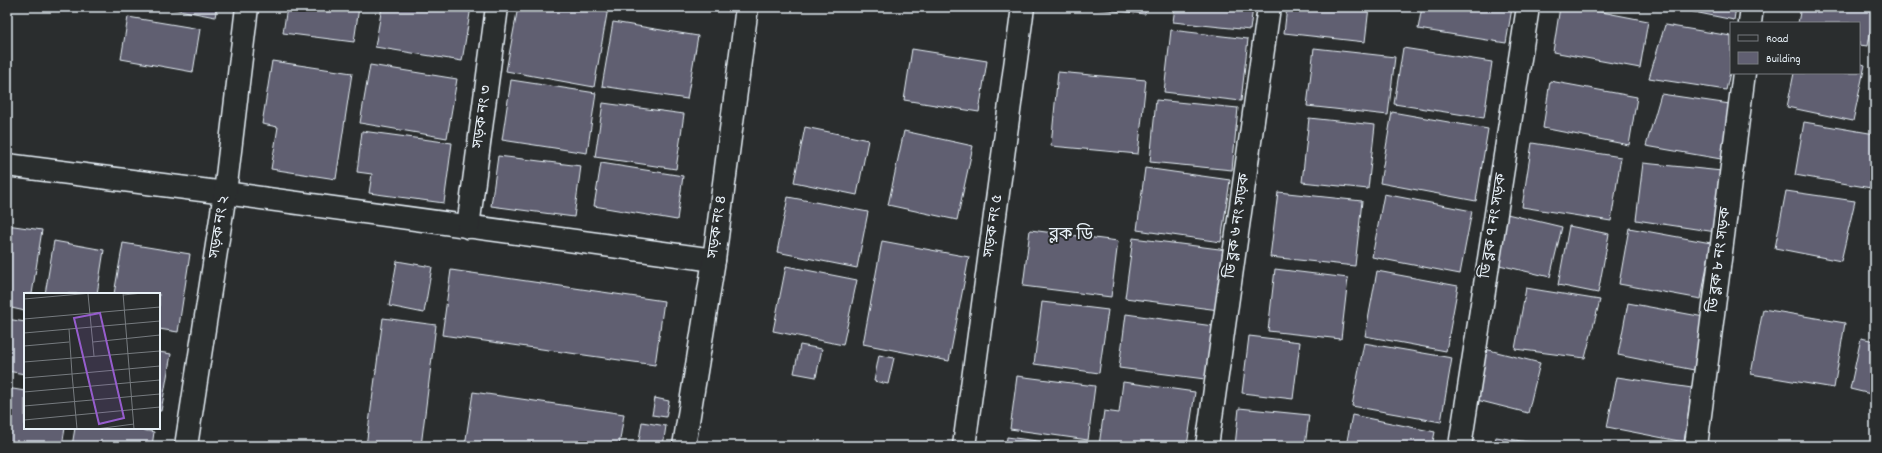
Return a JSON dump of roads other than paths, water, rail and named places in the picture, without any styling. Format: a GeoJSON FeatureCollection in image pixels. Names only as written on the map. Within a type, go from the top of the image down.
{"type":"FeatureCollection","features":[{"type":"Feature","properties":{"kind":"street","name":"সড়ক নং ২"},"geometry":{"type":"LineString","coordinates":[[186,446],[225,193],[247,7]]}},
{"type":"Feature","properties":{"kind":"street","name":"সড়ক নং ৩"},"geometry":{"type":"LineString","coordinates":[[468,227],[497,7]]}},
{"type":"Feature","properties":{"kind":"street","name":"সড়ক নং ৪"},"geometry":{"type":"LineString","coordinates":[[684,446],[714,260],[747,7]]}},
{"type":"Feature","properties":{"kind":"street","name":"সড়ক নং ৫"},"geometry":{"type":"LineString","coordinates":[[964,446],[1023,7]]}},
{"type":"Feature","properties":{"kind":"street","name":"ডি ব্লক ৬ নং সড়ক"},"geometry":{"type":"LineString","coordinates":[[1207,446],[1269,7]]}},
{"type":"Feature","properties":{"kind":"street","name":"ডি ব্লক ৭ নং সড়ক"},"geometry":{"type":"LineString","coordinates":[[1460,446],[1528,7]]}},
{"type":"Feature","properties":{"kind":"street"},"geometry":{"type":"LineString","coordinates":[[1750,22],[1752,7]]}},
{"type":"Feature","properties":{"kind":"street","name":"ডি ব্লক ৮ নং সড়ক"},"geometry":{"type":"LineString","coordinates":[[1696,446],[1744,74]]}},
{"type":"Feature","properties":{"kind":"street"},"geometry":{"type":"LineString","coordinates":[[7,165],[225,193],[714,260]]}},
{"type":"Feature","properties":{"kind":"district","name":"ব্লক ডি"},"geometry":{"type":"Point","coordinates":[1071,236]}}]}
